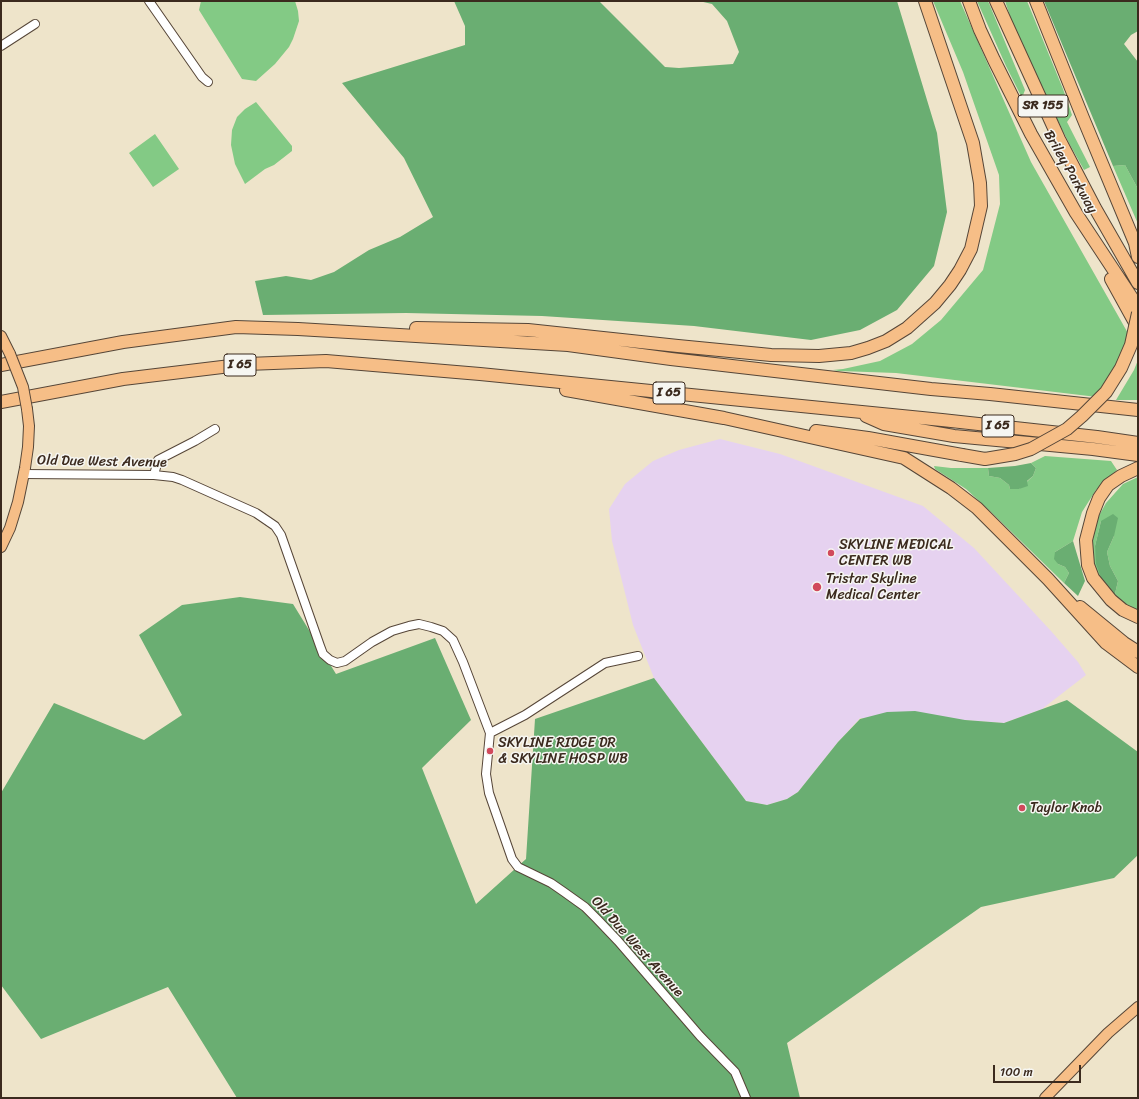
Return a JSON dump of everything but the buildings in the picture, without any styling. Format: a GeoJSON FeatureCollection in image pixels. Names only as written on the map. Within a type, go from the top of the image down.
{"type":"FeatureCollection","features":[{"type":"Feature","properties":{"kind":"highway"},"geometry":{"type":"LineString","coordinates":[[922,1],[932,23]]}},
{"type":"Feature","properties":{"kind":"highway"},"geometry":{"type":"LineString","coordinates":[[298,329],[528,330],[771,355],[835,355],[851,353],[886,341],[907,328],[924,314],[950,285],[971,249],[981,206],[980,183],[973,143],[932,23],[926,1]]}},
{"type":"Feature","properties":{"kind":"highway"},"geometry":{"type":"LineString","coordinates":[[966,1],[980,30]]}},
{"type":"Feature","properties":{"kind":"highway","name":"Briley Parkway"},"geometry":{"type":"LineString","coordinates":[[969,1],[980,30],[1031,134],[1076,213],[1138,307]]}},
{"type":"Feature","properties":{"kind":"highway","name":"Briley Parkway"},"geometry":{"type":"LineString","coordinates":[[996,1],[1059,139],[1095,208],[1138,283]]}},
{"type":"Feature","properties":{"kind":"highway"},"geometry":{"type":"LineString","coordinates":[[1036,1],[1082,118],[1135,243],[1138,258]]}},
{"type":"Feature","properties":{"kind":"highway"},"geometry":{"type":"LineString","coordinates":[[1095,208],[1119,242],[1138,258]]}},
{"type":"Feature","properties":{"kind":"highway"},"geometry":{"type":"LineString","coordinates":[[1076,213],[1080,226],[1096,251],[1138,328]]}},
{"type":"Feature","properties":{"kind":"highway"},"geometry":{"type":"LineString","coordinates":[[724,418],[868,438],[985,459],[1015,454],[1031,449],[1072,425],[1106,392],[1121,368],[1131,345],[1138,313]]}},
{"type":"Feature","properties":{"kind":"highway","name":"I 65"},"geometry":{"type":"LineString","coordinates":[[1,365],[123,342],[236,327],[298,329],[568,345],[671,359],[931,389],[1138,410]]}},
{"type":"Feature","properties":{"kind":"highway","name":"I 65"},"geometry":{"type":"LineString","coordinates":[[1,402],[123,379],[247,364],[326,361],[480,374],[965,422],[1097,437],[1138,444]]}},
{"type":"Feature","properties":{"kind":"highway"},"geometry":{"type":"LineString","coordinates":[[480,374],[724,418],[904,458],[951,488],[977,508],[1048,579],[1106,643],[1138,667]]}},
{"type":"Feature","properties":{"kind":"highway"},"geometry":{"type":"LineString","coordinates":[[1114,407],[1138,407]]}},
{"type":"Feature","properties":{"kind":"highway"},"geometry":{"type":"LineString","coordinates":[[857,412],[884,424],[954,436],[1093,449],[1138,455]]}},
{"type":"Feature","properties":{"kind":"highway"},"geometry":{"type":"LineString","coordinates":[[1138,468],[1121,476],[1108,485],[1099,498],[1093,513],[1086,540],[1088,565],[1093,578],[1111,600],[1123,610],[1138,617]]}},
{"type":"Feature","properties":{"kind":"highway"},"geometry":{"type":"LineString","coordinates":[[1048,579],[1119,639],[1138,652]]}},
{"type":"Feature","properties":{"kind":"main road"},"geometry":{"type":"LineString","coordinates":[[1,336],[23,387],[29,426],[28,447],[18,502],[10,528],[1,547]]}},
{"type":"Feature","properties":{"kind":"main road"},"geometry":{"type":"LineString","coordinates":[[1045,1098],[1108,1033],[1138,1007]]}},
{"type":"Feature","properties":{"kind":"street"},"geometry":{"type":"LineString","coordinates":[[148,1],[202,77],[208,82]]}},
{"type":"Feature","properties":{"kind":"street"},"geometry":{"type":"LineString","coordinates":[[1,46],[35,24]]}},
{"type":"Feature","properties":{"kind":"street"},"geometry":{"type":"LineString","coordinates":[[154,475],[158,460],[215,429]]}},
{"type":"Feature","properties":{"kind":"street","name":"Old Due West Avenue"},"geometry":{"type":"LineString","coordinates":[[23,474],[154,475],[173,477],[256,512],[275,526],[281,535],[323,654],[330,660],[337,663],[345,660],[392,631],[419,624],[443,631],[453,640],[490,733],[486,774],[489,793],[512,859],[518,867],[551,883],[585,907],[597,919],[618,941],[700,1036],[735,1072],[746,1098]]}},
{"type":"Feature","properties":{"kind":"street"},"geometry":{"type":"LineString","coordinates":[[490,733],[525,715],[605,663],[638,656]]}},
{"type":"Feature","properties":{"kind":"shaded area","name":"Tristar Skyline Medical Center"},"geometry":{"type":"Polygon","coordinates":[[[720,439],[780,454],[923,506],[974,548],[1051,631],[1078,662],[1086,675],[1042,709],[1004,723],[965,720],[860,718],[838,742],[798,792],[787,799],[767,805],[746,801],[654,678],[633,625],[612,541],[609,509],[625,484],[653,461],[679,450],[720,439]]]}},
{"type":"Feature","properties":{"kind":"green space"},"geometry":{"type":"Polygon","coordinates":[[[201,1],[295,1],[299,21],[289,47],[275,64],[256,81],[242,79],[199,10],[201,1]]]}},
{"type":"Feature","properties":{"kind":"green space"},"geometry":{"type":"Polygon","coordinates":[[[454,1],[599,1],[665,67],[679,68],[733,64],[739,52],[727,21],[712,4],[699,1],[897,1],[937,133],[947,212],[934,266],[897,310],[860,330],[811,340],[694,326],[542,316],[406,313],[263,315],[255,281],[286,276],[311,280],[334,272],[369,250],[400,237],[433,217],[404,158],[342,83],[465,45],[465,26],[454,1]]]}},
{"type":"Feature","properties":{"kind":"green space"},"geometry":{"type":"Polygon","coordinates":[[[933,1],[960,1],[1031,162],[1129,335],[1122,360],[1097,397],[896,373],[833,370],[880,361],[912,344],[941,320],[983,270],[1000,204],[999,175],[963,72],[933,1]]]}},
{"type":"Feature","properties":{"kind":"green space"},"geometry":{"type":"Polygon","coordinates":[[[977,1],[988,1],[1025,90],[1022,98],[1006,66],[977,1]]]}},
{"type":"Feature","properties":{"kind":"green space"},"geometry":{"type":"Polygon","coordinates":[[[1005,1],[1027,1],[1072,115],[1067,122],[1090,167],[1084,170],[1045,95],[1013,25],[1005,1]]]}},
{"type":"Feature","properties":{"kind":"green space"},"geometry":{"type":"Polygon","coordinates":[[[1044,1],[1138,1],[1138,31],[1131,35],[1124,44],[1138,62],[1138,189],[1125,165],[1113,166],[1044,1]]]}},
{"type":"Feature","properties":{"kind":"green space"},"geometry":{"type":"Polygon","coordinates":[[[256,102],[292,146],[292,151],[245,184],[235,164],[231,145],[232,130],[237,117],[245,109],[256,102]]]}},
{"type":"Feature","properties":{"kind":"green space"},"geometry":{"type":"Polygon","coordinates":[[[155,134],[179,169],[153,187],[129,153],[155,134]]]}},
{"type":"Feature","properties":{"kind":"green space"},"geometry":{"type":"Polygon","coordinates":[[[1125,165],[1138,189],[1138,224],[1113,166],[1125,165]]]}},
{"type":"Feature","properties":{"kind":"green space"},"geometry":{"type":"Polygon","coordinates":[[[1138,360],[1138,400],[1116,400],[1134,370],[1138,360]]]}},
{"type":"Feature","properties":{"kind":"green space"},"geometry":{"type":"Polygon","coordinates":[[[1045,456],[1111,461],[1117,470],[1096,490],[1082,512],[1073,541],[1055,552],[1058,564],[1065,567],[1069,573],[1064,583],[966,489],[935,469],[934,466],[951,468],[988,468],[989,476],[1000,478],[1009,485],[1010,489],[1019,489],[1033,476],[1036,468],[1031,463],[1045,456]]]}},
{"type":"Feature","properties":{"kind":"green space"},"geometry":{"type":"Polygon","coordinates":[[[1031,463],[1036,468],[1033,476],[1027,481],[1028,486],[1019,489],[1010,489],[1009,485],[1000,478],[989,476],[988,468],[1031,463]]]}},
{"type":"Feature","properties":{"kind":"green space"},"geometry":{"type":"Polygon","coordinates":[[[1138,477],[1138,613],[1114,598],[1118,581],[1110,566],[1107,552],[1114,536],[1101,521],[1095,546],[1102,584],[1094,566],[1092,546],[1096,521],[1106,503],[1123,484],[1138,477]]]}},
{"type":"Feature","properties":{"kind":"green space"},"geometry":{"type":"Polygon","coordinates":[[[1113,514],[1118,518],[1114,536],[1107,552],[1110,566],[1118,581],[1114,598],[1103,583],[1096,564],[1095,546],[1101,521],[1113,514]]]}},
{"type":"Feature","properties":{"kind":"green space"},"geometry":{"type":"Polygon","coordinates":[[[1073,541],[1085,581],[1078,596],[1064,583],[1069,573],[1065,567],[1058,564],[1054,559],[1055,552],[1073,541]]]}},
{"type":"Feature","properties":{"kind":"green space"},"geometry":{"type":"Polygon","coordinates":[[[240,597],[293,604],[336,674],[435,638],[471,720],[422,768],[476,904],[526,859],[535,719],[654,678],[746,801],[767,805],[787,799],[798,792],[838,742],[860,719],[887,712],[915,711],[965,720],[1004,723],[1067,700],[1138,752],[1138,855],[1114,878],[981,907],[787,1043],[800,1098],[237,1098],[168,987],[41,1039],[1,985],[1,793],[54,703],[144,740],[182,715],[139,635],[182,605],[240,597]]]}},
{"type":"Feature","properties":{"kind":"place","name":"SKYLINE MEDICAL CENTER WB"},"geometry":{"type":"Point","coordinates":[831,553]}},
{"type":"Feature","properties":{"kind":"place","name":"Tristar Skyline Medical Center"},"geometry":{"type":"Point","coordinates":[817,587]}},
{"type":"Feature","properties":{"kind":"place","name":"SKYLINE RIDGE DR & SKYLINE HOSP WB"},"geometry":{"type":"Point","coordinates":[490,751]}},
{"type":"Feature","properties":{"kind":"place","name":"Taylor Knob"},"geometry":{"type":"Point","coordinates":[1022,808]}}]}
